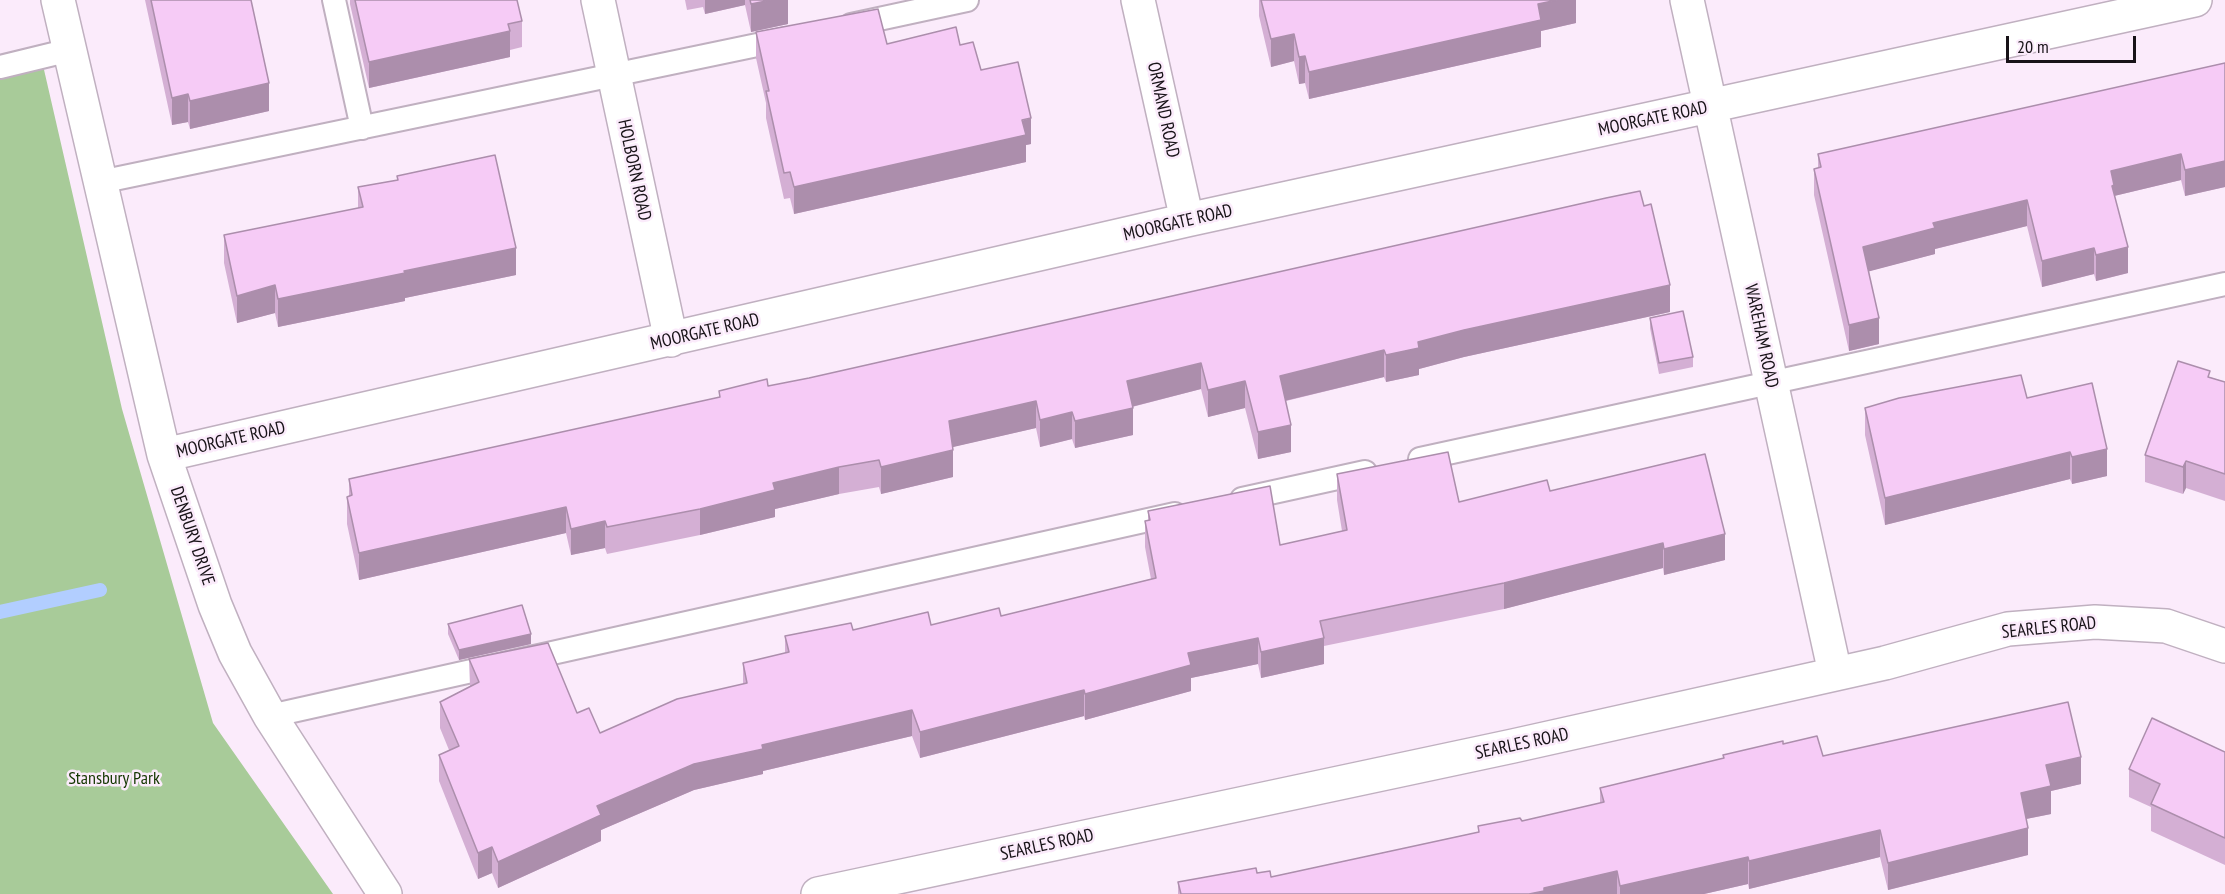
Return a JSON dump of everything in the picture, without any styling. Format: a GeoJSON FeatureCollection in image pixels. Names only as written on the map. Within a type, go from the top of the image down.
{"type":"FeatureCollection","features":[{"type":"Feature","properties":{"kind":"street","name":"DENBURY DRIVE"},"geometry":{"type":"LineString","coordinates":[[58,0],[164,455],[215,605],[235,653],[270,716],[384,894]]}},
{"type":"Feature","properties":{"kind":"street","name":"HOLBORN ROAD"},"geometry":{"type":"LineString","coordinates":[[598,0],[671,340]]}},
{"type":"Feature","properties":{"kind":"street","name":"ORMAND ROAD"},"geometry":{"type":"LineString","coordinates":[[1138,0],[1187,220]]}},
{"type":"Feature","properties":{"kind":"street","name":"WAREHAM ROAD"},"geometry":{"type":"LineString","coordinates":[[1687,0],[1835,673]]}},
{"type":"Feature","properties":{"kind":"street","name":"MOORGATE ROAD"},"geometry":{"type":"LineString","coordinates":[[164,455],[1187,220],[2195,0]]}},
{"type":"Feature","properties":{"kind":"street","name":"SEARLES ROAD"},"geometry":{"type":"LineString","coordinates":[[818,894],[1501,748],[1885,663],[2008,629],[2095,622],[2166,626],[2225,646]]}},
{"type":"Feature","properties":{"kind":"lane"},"geometry":{"type":"LineString","coordinates":[[334,0],[362,128]]}},
{"type":"Feature","properties":{"kind":"lane"},"geometry":{"type":"LineString","coordinates":[[831,29],[875,10],[967,0]]}},
{"type":"Feature","properties":{"kind":"lane"},"geometry":{"type":"LineString","coordinates":[[100,182],[808,34]]}},
{"type":"Feature","properties":{"kind":"lane"},"geometry":{"type":"LineString","coordinates":[[0,67],[70,50]]}},
{"type":"Feature","properties":{"kind":"lane"},"geometry":{"type":"LineString","coordinates":[[1404,463],[1771,381],[2225,284]]}},
{"type":"Feature","properties":{"kind":"lane"},"geometry":{"type":"LineString","coordinates":[[1217,505],[1380,468]]}},
{"type":"Feature","properties":{"kind":"lane"},"geometry":{"type":"LineString","coordinates":[[270,716],[1193,510]]}},
{"type":"Feature","properties":{"kind":"green space","name":"Stansbury Park"},"geometry":{"type":"Polygon","coordinates":[[[42,61],[122,409],[213,723],[333,894],[0,894],[0,76],[42,61]]]}},
{"type":"Feature","properties":{"kind":"building"},"geometry":{"type":"Polygon","coordinates":[[[151,0],[251,0],[269,83],[190,101],[188,94],[172,98],[151,0]]]}},
{"type":"Feature","properties":{"kind":"building"},"geometry":{"type":"Polygon","coordinates":[[[355,0],[517,0],[522,21],[508,24],[510,31],[369,62],[355,0]]]}},
{"type":"Feature","properties":{"kind":"building"},"geometry":{"type":"Polygon","coordinates":[[[750,0],[771,0],[751,4],[750,0]]]}},
{"type":"Feature","properties":{"kind":"building"},"geometry":{"type":"Polygon","coordinates":[[[1261,0],[1557,0],[1538,4],[1541,20],[1309,72],[1305,56],[1299,57],[1294,34],[1271,39],[1261,0]]]}},
{"type":"Feature","properties":{"kind":"building"},"geometry":{"type":"Polygon","coordinates":[[[878,9],[887,44],[956,27],[960,45],[973,42],[981,70],[1018,62],[1031,118],[1022,120],[1026,135],[794,187],[790,172],[784,173],[756,32],[878,9]]]}},
{"type":"Feature","properties":{"kind":"building"},"geometry":{"type":"Polygon","coordinates":[[[2225,63],[2225,161],[2185,170],[2181,154],[2111,171],[2114,185],[2112,186],[2128,247],[2096,255],[2094,248],[2042,261],[2027,200],[1933,223],[1935,228],[1863,247],[1879,318],[1849,325],[1814,169],[1821,167],[1818,154],[2225,63]]]}},
{"type":"Feature","properties":{"kind":"building"},"geometry":{"type":"Polygon","coordinates":[[[495,155],[516,248],[278,299],[275,285],[237,296],[224,235],[363,207],[358,187],[398,180],[397,176],[495,155]]]}},
{"type":"Feature","properties":{"kind":"building"},"geometry":{"type":"Polygon","coordinates":[[[1640,191],[1644,206],[1651,204],[1670,285],[1464,330],[1418,342],[1419,348],[1386,355],[1384,350],[1280,376],[1291,425],[1258,432],[1245,381],[1208,390],[1201,363],[1127,381],[1133,408],[1075,421],[1072,412],[1040,420],[1036,401],[949,421],[953,450],[881,467],[879,460],[839,467],[773,483],[775,490],[700,509],[607,527],[605,521],[571,529],[566,507],[359,553],[347,497],[352,495],[349,479],[720,397],[719,391],[767,379],[768,386],[809,378],[1640,191]]]}},
{"type":"Feature","properties":{"kind":"building"},"geometry":{"type":"Polygon","coordinates":[[[1683,311],[1693,357],[1659,363],[1650,318],[1683,311]]]}},
{"type":"Feature","properties":{"kind":"building"},"geometry":{"type":"Polygon","coordinates":[[[2178,361],[2210,371],[2208,377],[2225,382],[2225,474],[2186,461],[2183,467],[2145,455],[2178,361]]]}},
{"type":"Feature","properties":{"kind":"building"},"geometry":{"type":"Polygon","coordinates":[[[2021,375],[2027,398],[2092,383],[2107,449],[2072,457],[2070,452],[1885,498],[1865,408],[1899,398],[2021,375]]]}},
{"type":"Feature","properties":{"kind":"building"},"geometry":{"type":"Polygon","coordinates":[[[1448,452],[1459,502],[1547,480],[1550,491],[1705,454],[1725,534],[1664,549],[1663,543],[1504,583],[1320,621],[1324,638],[1261,652],[1258,638],[1188,653],[1191,665],[1085,694],[1084,690],[920,732],[912,710],[762,745],[763,749],[694,764],[597,806],[601,815],[498,862],[492,847],[478,853],[439,755],[459,746],[440,702],[479,682],[469,659],[548,643],[577,713],[589,708],[600,733],[677,699],[747,683],[743,663],[789,652],[785,636],[851,623],[853,630],[928,612],[931,625],[999,608],[1001,616],[1156,578],[1145,521],[1150,520],[1148,511],[1270,486],[1280,545],[1347,530],[1337,474],[1448,452]]]}},
{"type":"Feature","properties":{"kind":"building"},"geometry":{"type":"Polygon","coordinates":[[[522,605],[531,634],[459,650],[448,624],[522,605]]]}},
{"type":"Feature","properties":{"kind":"building"},"geometry":{"type":"Polygon","coordinates":[[[2068,702],[2081,757],[2046,765],[2051,786],[2021,793],[2028,828],[1888,863],[1880,830],[1749,861],[1748,857],[1620,886],[1617,871],[1544,888],[1544,891],[1529,894],[1181,894],[1178,882],[1256,868],[1257,873],[1270,871],[1271,877],[1479,832],[1478,826],[1520,818],[1522,821],[1604,802],[1600,788],[1783,741],[1783,744],[1817,736],[1823,756],[2068,702]]]}},
{"type":"Feature","properties":{"kind":"building"},"geometry":{"type":"Polygon","coordinates":[[[2152,718],[2225,752],[2225,838],[2151,804],[2160,784],[2129,769],[2152,718]]]}},
{"type":"Feature","properties":{"kind":"waterway"},"geometry":{"type":"LineString","coordinates":[[0,612],[100,590]]}}]}
